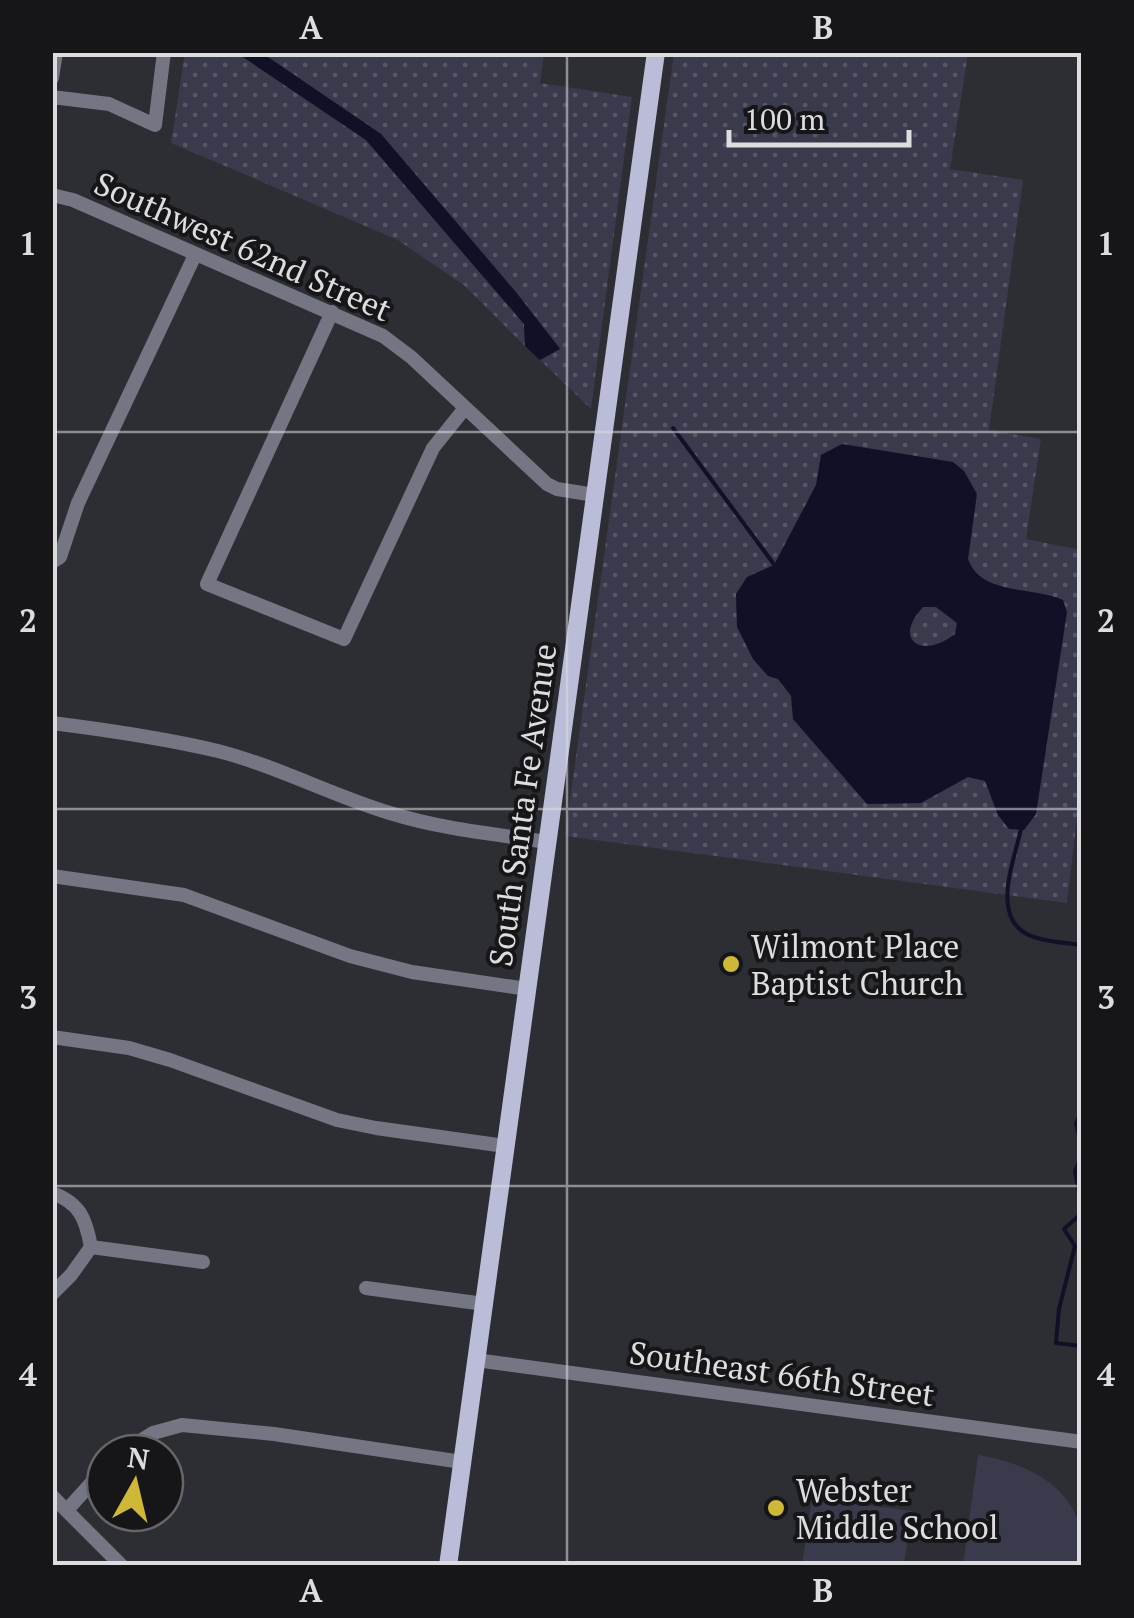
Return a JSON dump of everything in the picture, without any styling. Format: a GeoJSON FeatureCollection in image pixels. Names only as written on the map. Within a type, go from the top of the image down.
{"type":"FeatureCollection","features":[{"type":"Feature","properties":{"kind":"main road","name":"South Santa Fe Avenue"},"geometry":{"type":"LineString","coordinates":[[448,1566],[656,52]]}},
{"type":"Feature","properties":{"kind":"street"},"geometry":{"type":"LineString","coordinates":[[52,78],[56,52]]}},
{"type":"Feature","properties":{"kind":"street"},"geometry":{"type":"LineString","coordinates":[[52,96],[109,104],[155,125],[164,52]]}},
{"type":"Feature","properties":{"kind":"street","name":"Southwest 62nd Street"},"geometry":{"type":"LineString","coordinates":[[52,195],[73,200],[332,312],[398,346],[547,484],[595,495]]}},
{"type":"Feature","properties":{"kind":"street"},"geometry":{"type":"LineString","coordinates":[[52,562],[60,557],[93,469],[195,254]]}},
{"type":"Feature","properties":{"kind":"street"},"geometry":{"type":"LineString","coordinates":[[332,312],[207,584],[344,640],[433,448],[466,408]]}},
{"type":"Feature","properties":{"kind":"street"},"geometry":{"type":"LineString","coordinates":[[52,722],[219,752],[282,770],[385,812],[434,826],[547,842]]}},
{"type":"Feature","properties":{"kind":"street"},"geometry":{"type":"LineString","coordinates":[[52,876],[184,895],[350,956],[412,972],[527,989]]}},
{"type":"Feature","properties":{"kind":"street"},"geometry":{"type":"LineString","coordinates":[[52,1037],[129,1048],[337,1120],[505,1146]]}},
{"type":"Feature","properties":{"kind":"street"},"geometry":{"type":"LineString","coordinates":[[52,1193],[69,1200],[84,1214],[90,1247],[72,1275],[52,1294]]}},
{"type":"Feature","properties":{"kind":"street"},"geometry":{"type":"LineString","coordinates":[[90,1247],[203,1262]]}},
{"type":"Feature","properties":{"kind":"street"},"geometry":{"type":"LineString","coordinates":[[366,1288],[484,1304]]}},
{"type":"Feature","properties":{"kind":"street","name":"Southeast 66th Street"},"geometry":{"type":"LineString","coordinates":[[476,1360],[1082,1442]]}},
{"type":"Feature","properties":{"kind":"street"},"geometry":{"type":"LineString","coordinates":[[153,1433],[182,1424],[462,1462]]}},
{"type":"Feature","properties":{"kind":"street"},"geometry":{"type":"LineString","coordinates":[[67,1510],[85,1490]]}},
{"type":"Feature","properties":{"kind":"street"},"geometry":{"type":"LineString","coordinates":[[52,1496],[122,1566]]}},
{"type":"Feature","properties":{"kind":"shaded area"},"geometry":{"type":"Polygon","coordinates":[[[185,53],[237,53],[366,140],[524,324],[525,346],[465,286],[398,240],[171,143],[185,53]]]}},
{"type":"Feature","properties":{"kind":"shaded area"},"geometry":{"type":"Polygon","coordinates":[[[237,53],[262,53],[381,134],[560,349],[540,360],[525,346],[524,324],[366,140],[237,53]]]}},
{"type":"Feature","properties":{"kind":"shaded area"},"geometry":{"type":"Polygon","coordinates":[[[262,53],[544,53],[540,83],[632,97],[591,409],[540,360],[560,348],[381,134],[262,53]]]}},
{"type":"Feature","properties":{"kind":"shaded area"},"geometry":{"type":"Polygon","coordinates":[[[674,53],[968,53],[950,169],[1023,180],[989,430],[1041,439],[1026,539],[1081,550],[1082,776],[1067,903],[565,836],[674,53]]]}},
{"type":"Feature","properties":{"kind":"shaded area"},"geometry":{"type":"Polygon","coordinates":[[[842,444],[953,462],[964,471],[977,494],[968,559],[975,571],[996,585],[1063,600],[1067,612],[1036,814],[1024,830],[1009,829],[998,815],[985,781],[968,777],[921,803],[867,804],[793,719],[791,696],[778,679],[768,676],[753,659],[737,627],[736,594],[747,577],[774,565],[816,485],[821,455],[842,444]],[[923,607],[914,619],[910,630],[915,643],[932,645],[955,634],[957,623],[936,607],[923,607]]]}},
{"type":"Feature","properties":{"kind":"shaded area"},"geometry":{"type":"Polygon","coordinates":[[[978,1455],[1025,1468],[1064,1496],[1081,1530],[1081,1565],[963,1565],[978,1455]]]}},
{"type":"Feature","properties":{"kind":"shaded area"},"geometry":{"type":"Polygon","coordinates":[[[812,1498],[912,1511],[904,1565],[802,1565],[812,1498]]]}},
{"type":"Feature","properties":{"kind":"waterway"},"geometry":{"type":"LineString","coordinates":[[673,428],[776,567]]}},
{"type":"Feature","properties":{"kind":"waterway"},"geometry":{"type":"LineString","coordinates":[[1021,829],[1008,890],[1012,918],[1020,929],[1034,937],[1082,945]]}},
{"type":"Feature","properties":{"kind":"waterway"},"geometry":{"type":"LineString","coordinates":[[1082,1109],[1076,1124],[1082,1146]]}},
{"type":"Feature","properties":{"kind":"waterway"},"geometry":{"type":"LineString","coordinates":[[1082,1155],[1075,1171],[1082,1207]]}},
{"type":"Feature","properties":{"kind":"waterway"},"geometry":{"type":"LineString","coordinates":[[1082,1213],[1064,1229],[1075,1246],[1059,1309],[1056,1343],[1082,1346]]}},
{"type":"Feature","properties":{"kind":"place","name":"Wilmont Place Baptist Church"},"geometry":{"type":"Point","coordinates":[731,964]}},
{"type":"Feature","properties":{"kind":"place","name":"Webster Middle School"},"geometry":{"type":"Point","coordinates":[776,1508]}}]}
